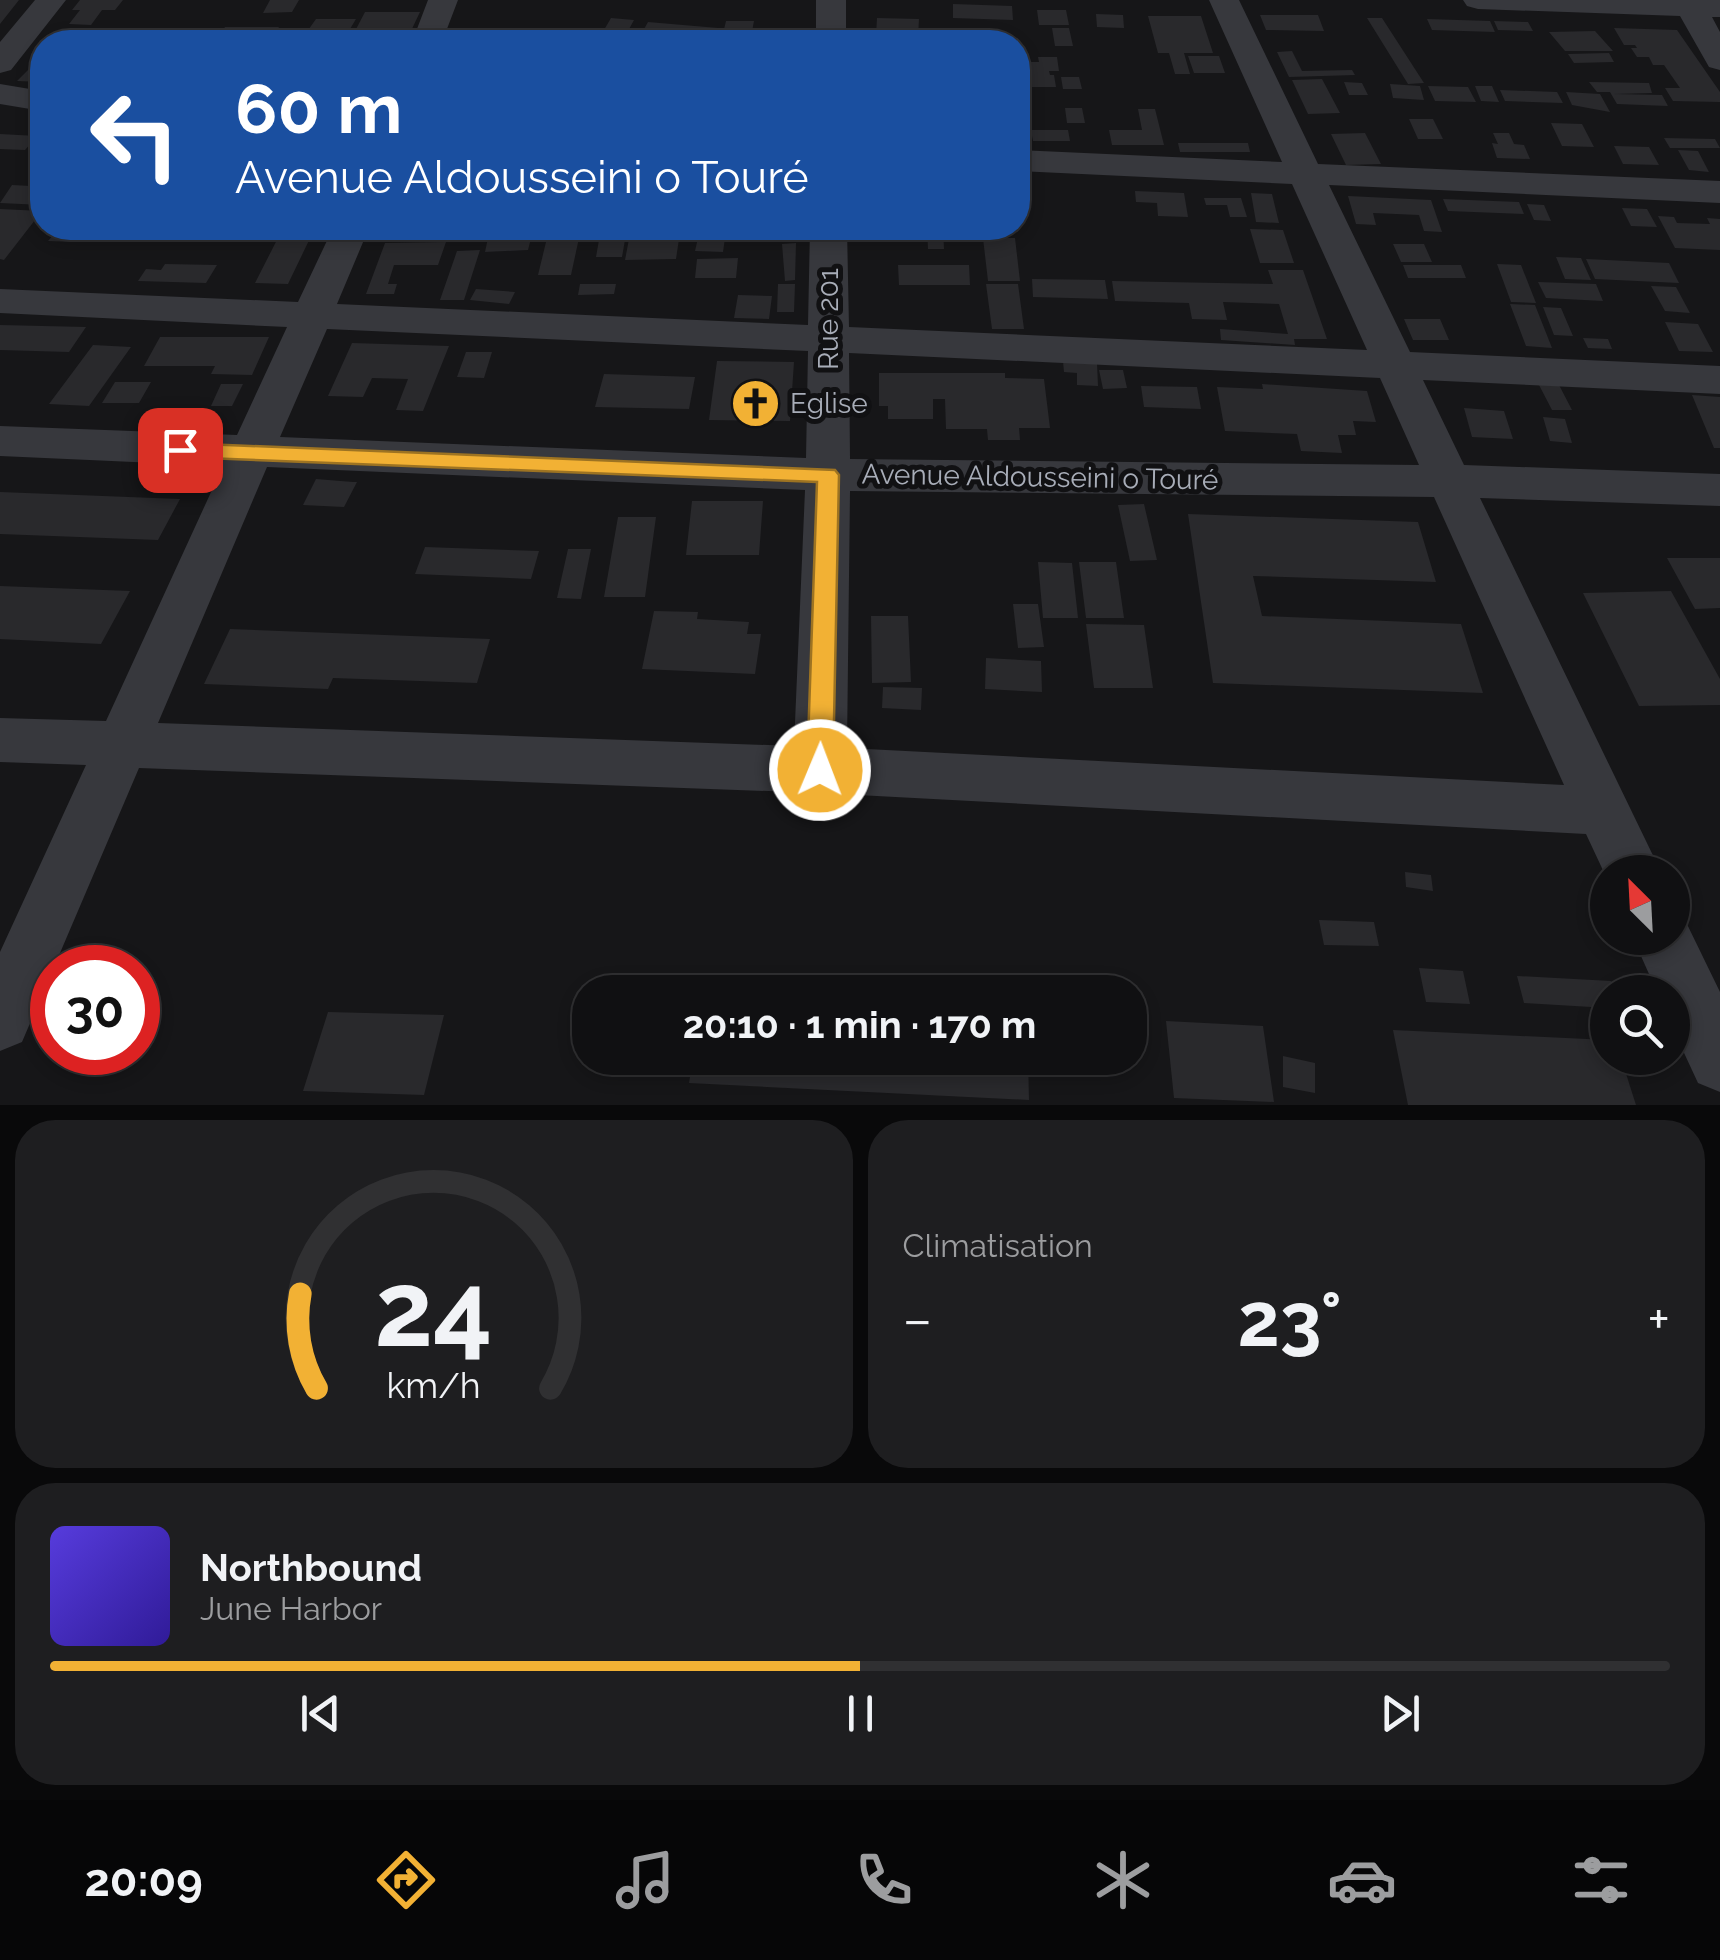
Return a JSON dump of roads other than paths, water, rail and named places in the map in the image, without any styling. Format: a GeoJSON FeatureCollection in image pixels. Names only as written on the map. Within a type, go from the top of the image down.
{"type":"FeatureCollection","features":[{"type":"Feature","properties":{"kind":"street"},"geometry":{"type":"LineString","coordinates":[[0,63],[50,0]]}},
{"type":"Feature","properties":{"kind":"street"},"geometry":{"type":"LineString","coordinates":[[432,30],[443,0]]}},
{"type":"Feature","properties":{"kind":"street"},"geometry":{"type":"LineString","coordinates":[[831,0],[831,30]]}},
{"type":"Feature","properties":{"kind":"street"},"geometry":{"type":"LineString","coordinates":[[1224,0],[1624,855]]}},
{"type":"Feature","properties":{"kind":"street"},"geometry":{"type":"LineString","coordinates":[[1478,0],[1699,5],[1720,60]]}},
{"type":"Feature","properties":{"kind":"street"},"geometry":{"type":"LineString","coordinates":[[0,94],[30,99]]}},
{"type":"Feature","properties":{"kind":"street"},"geometry":{"type":"LineString","coordinates":[[1030,162],[1720,192]]}},
{"type":"Feature","properties":{"kind":"street"},"geometry":{"type":"LineString","coordinates":[[0,1021],[345,240]]}},
{"type":"Feature","properties":{"kind":"street","name":"Rue 201"},"geometry":{"type":"LineString","coordinates":[[820,770],[828,475],[828,240]]}},
{"type":"Feature","properties":{"kind":"street"},"geometry":{"type":"LineString","coordinates":[[0,301],[1720,380]]}},
{"type":"Feature","properties":{"kind":"street","name":"Avenue Aldousseini o Touré"},"geometry":{"type":"LineString","coordinates":[[0,442],[828,475],[1450,481],[1720,490]]}},
{"type":"Feature","properties":{"kind":"street"},"geometry":{"type":"LineString","coordinates":[[0,740],[820,770],[1604,811]]}},
{"type":"Feature","properties":{"kind":"street"},"geometry":{"type":"LineString","coordinates":[[1670,955],[1720,1061]]}},
{"type":"Feature","properties":{"kind":"place","name":"Eglise"},"geometry":{"type":"Point","coordinates":[755,403]}}]}
